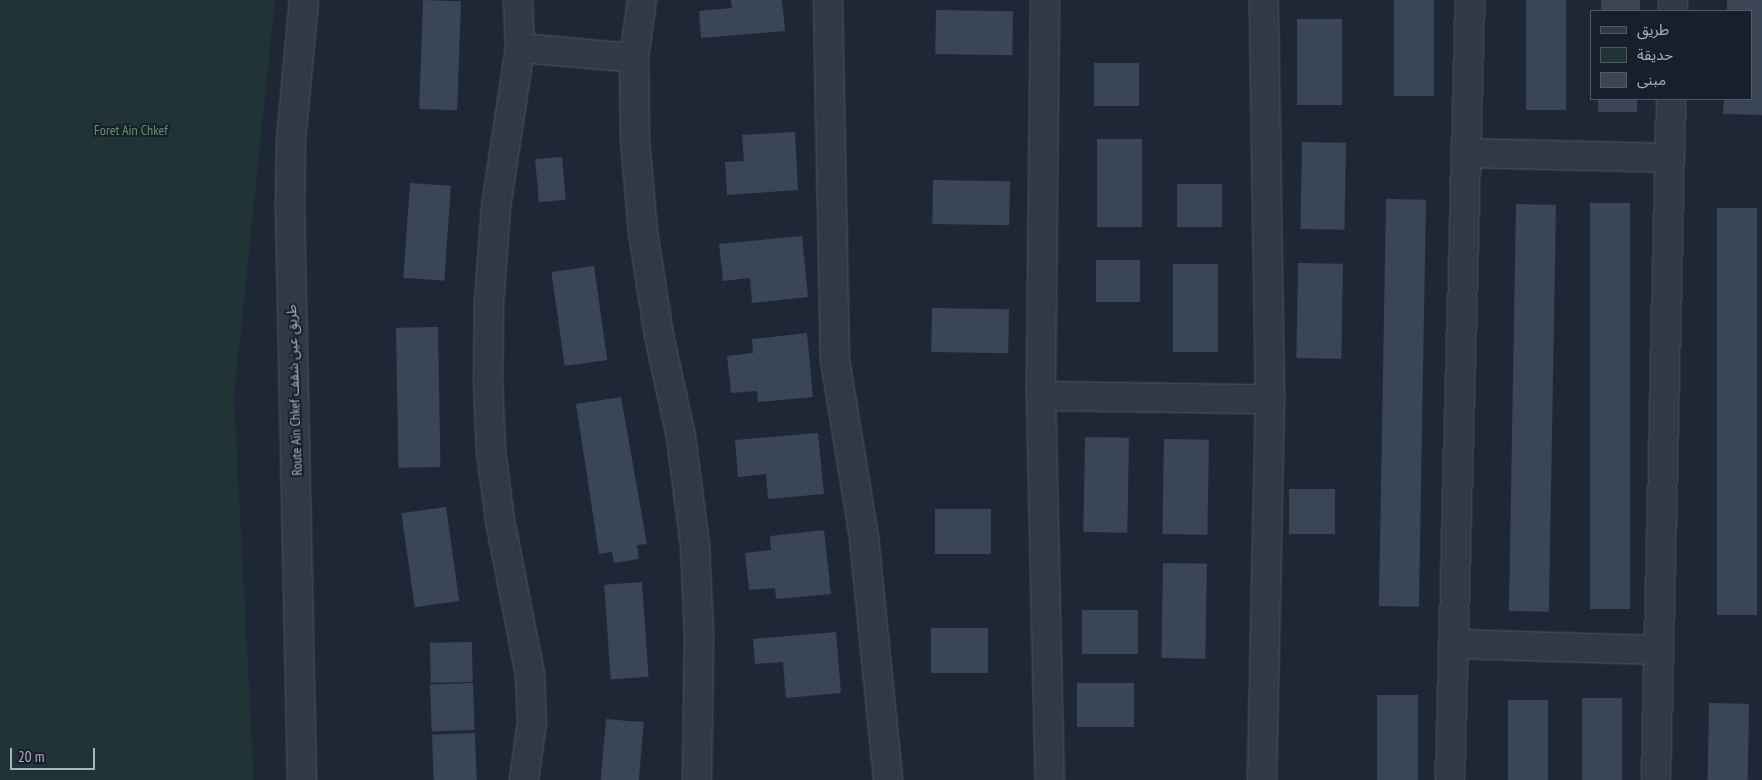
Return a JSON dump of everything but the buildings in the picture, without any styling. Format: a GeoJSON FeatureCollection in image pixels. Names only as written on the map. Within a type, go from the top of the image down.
{"type":"FeatureCollection","features":[{"type":"Feature","properties":{"kind":"street","name":"Route Aïn Chkef طريق عين شقف"},"geometry":{"type":"LineString","coordinates":[[302,780],[290,207],[291,140],[304,0]]}},
{"type":"Feature","properties":{"kind":"street"},"geometry":{"type":"LineString","coordinates":[[518,0],[520,48],[496,207],[489,302],[488,380],[491,451],[500,520],[530,674],[532,722],[524,780]]}},
{"type":"Feature","properties":{"kind":"street"},"geometry":{"type":"LineString","coordinates":[[642,0],[634,58],[635,140],[643,232],[659,335],[681,437],[695,545],[699,636],[697,780]]}},
{"type":"Feature","properties":{"kind":"street"},"geometry":{"type":"LineString","coordinates":[[828,0],[835,360],[864,538],[888,780]]}},
{"type":"Feature","properties":{"kind":"street"},"geometry":{"type":"LineString","coordinates":[[1045,0],[1041,396],[1050,780]]}},
{"type":"Feature","properties":{"kind":"street"},"geometry":{"type":"LineString","coordinates":[[1262,780],[1270,399],[1264,0]]}},
{"type":"Feature","properties":{"kind":"street"},"geometry":{"type":"LineString","coordinates":[[1450,780],[1470,0]]}},
{"type":"Feature","properties":{"kind":"street"},"geometry":{"type":"LineString","coordinates":[[520,48],[634,58]]}},
{"type":"Feature","properties":{"kind":"street"},"geometry":{"type":"LineString","coordinates":[[1656,780],[1671,100]]}},
{"type":"Feature","properties":{"kind":"street"},"geometry":{"type":"LineString","coordinates":[[1466,153],[1670,158]]}},
{"type":"Feature","properties":{"kind":"street"},"geometry":{"type":"LineString","coordinates":[[1041,396],[1270,399]]}},
{"type":"Feature","properties":{"kind":"street"},"geometry":{"type":"LineString","coordinates":[[1453,644],[1659,650]]}},
{"type":"Feature","properties":{"kind":"green space","name":"Foret Ain Chkef"},"geometry":{"type":"Polygon","coordinates":[[[0,0],[275,0],[234,398],[254,780],[0,780],[0,0]]]}}]}
